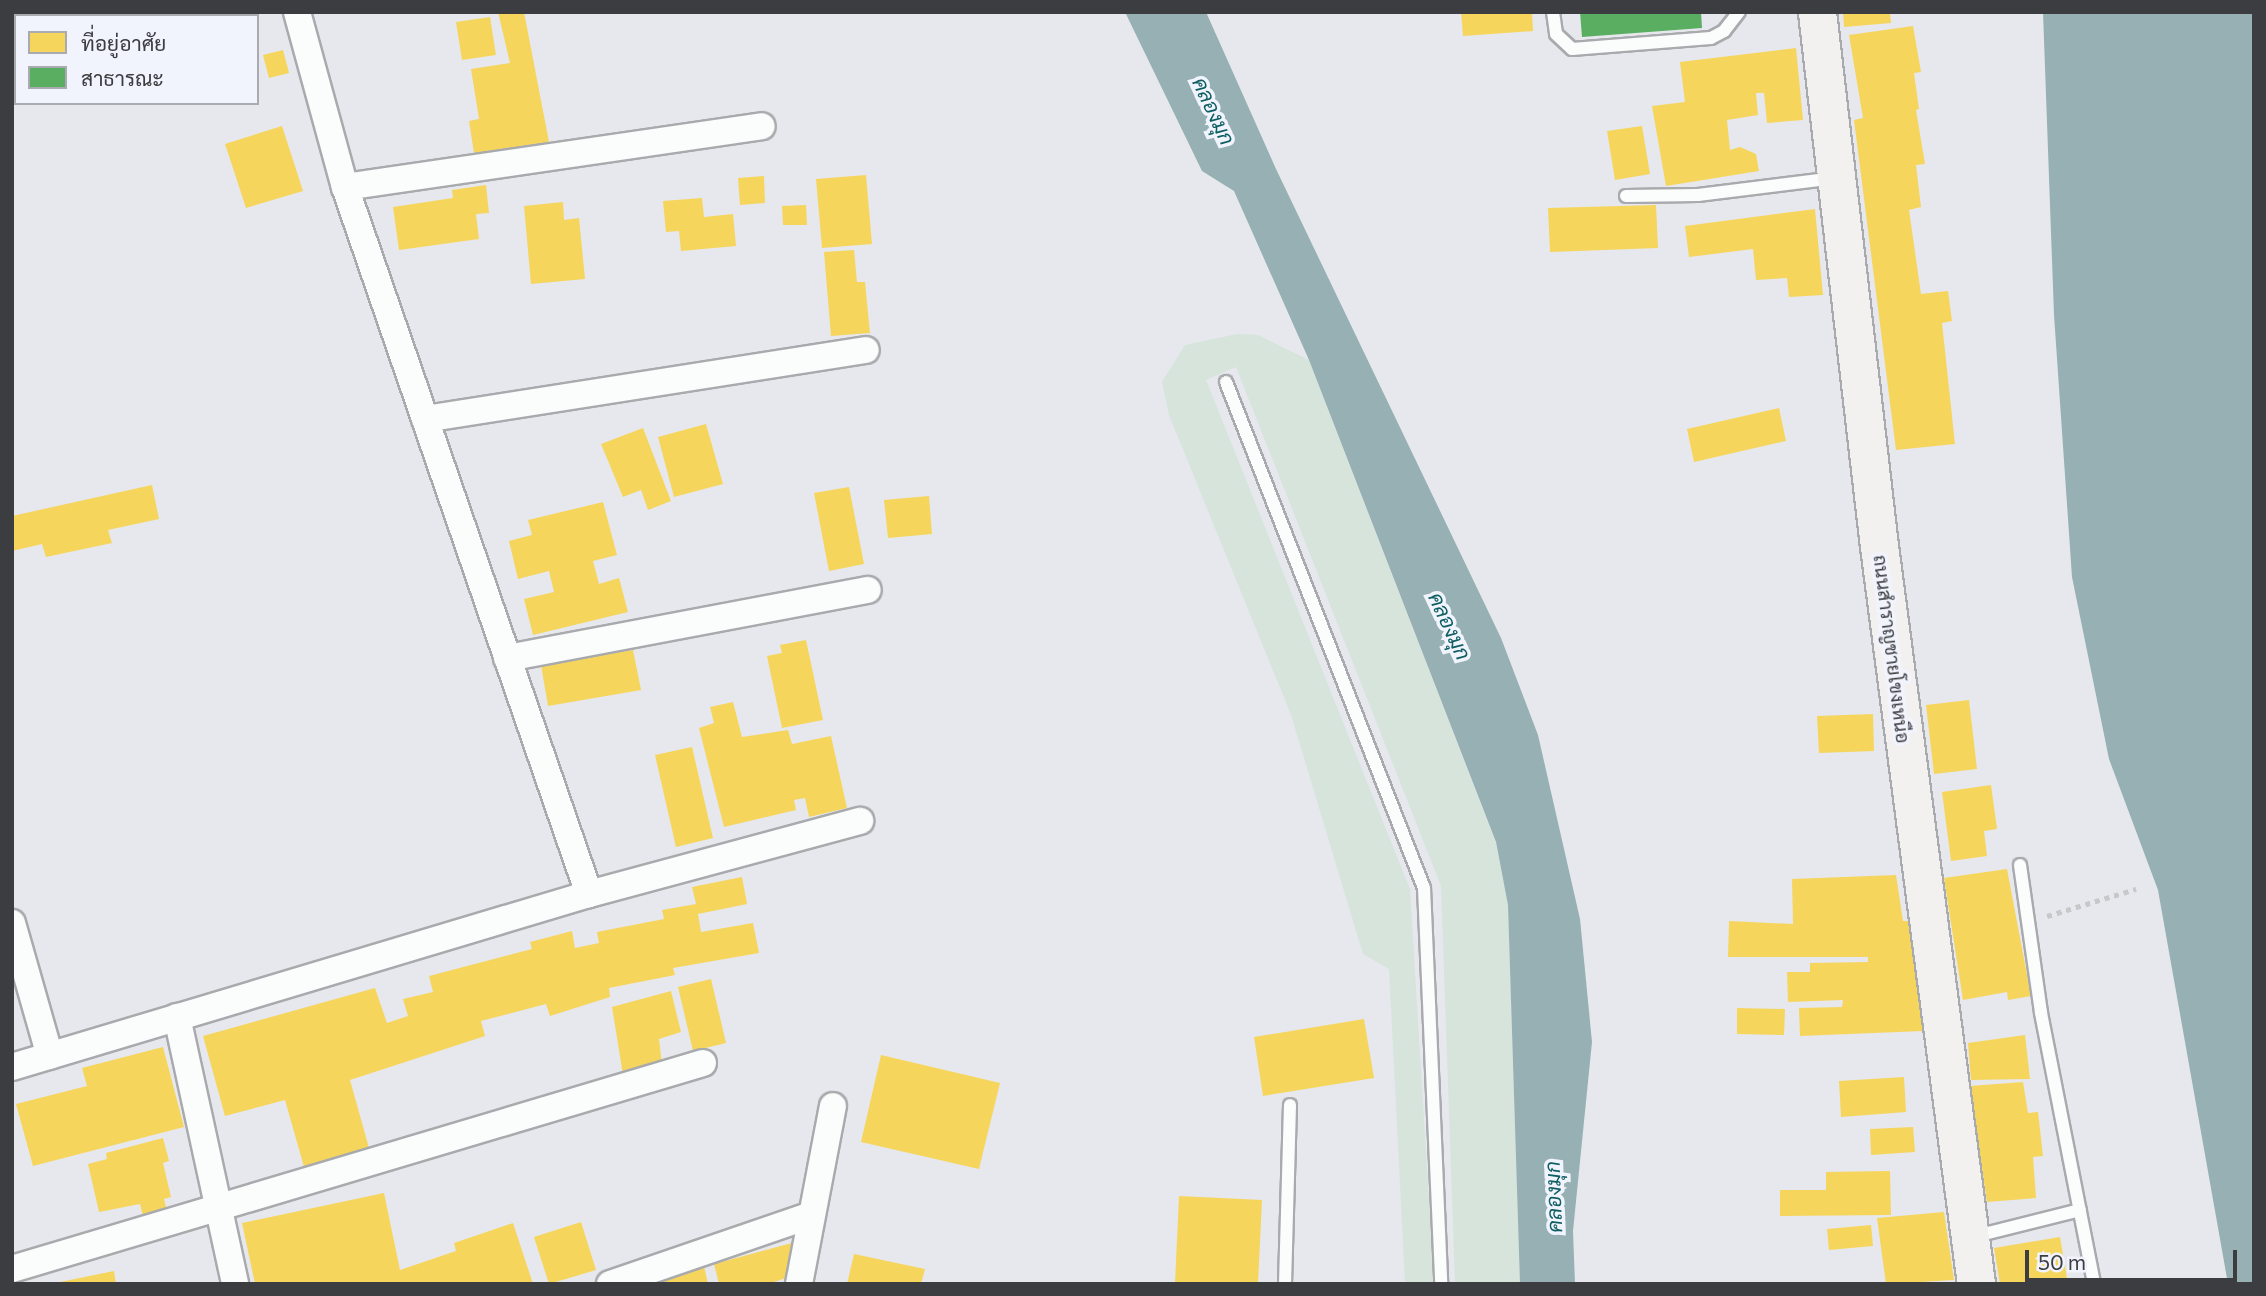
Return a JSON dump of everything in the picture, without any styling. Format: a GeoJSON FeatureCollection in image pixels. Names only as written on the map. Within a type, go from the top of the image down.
{"type":"FeatureCollection","features":[{"type":"Feature","properties":{"kind":"street"},"geometry":{"type":"LineString","coordinates":[[297,12],[345,187],[589,894]]}},
{"type":"Feature","properties":{"kind":"street","name":"ถนนสำราญชายโขงเหนือ"},"geometry":{"type":"LineString","coordinates":[[1816,12],[1968,1238],[1976,1284]]}},
{"type":"Feature","properties":{"kind":"street"},"geometry":{"type":"LineString","coordinates":[[345,187],[762,126]]}},
{"type":"Feature","properties":{"kind":"street"},"geometry":{"type":"LineString","coordinates":[[425,419],[866,351]]}},
{"type":"Feature","properties":{"kind":"street"},"geometry":{"type":"LineString","coordinates":[[507,658],[868,590]]}},
{"type":"Feature","properties":{"kind":"street"},"geometry":{"type":"LineString","coordinates":[[12,1067],[589,894],[860,821]]}},
{"type":"Feature","properties":{"kind":"street"},"geometry":{"type":"LineString","coordinates":[[12,923],[50,1056]]}},
{"type":"Feature","properties":{"kind":"street"},"geometry":{"type":"LineString","coordinates":[[177,1017],[235,1284]]}},
{"type":"Feature","properties":{"kind":"street"},"geometry":{"type":"LineString","coordinates":[[12,1269],[219,1210],[703,1063]]}},
{"type":"Feature","properties":{"kind":"street"},"geometry":{"type":"LineString","coordinates":[[799,1284],[833,1106]]}},
{"type":"Feature","properties":{"kind":"street"},"geometry":{"type":"LineString","coordinates":[[610,1284],[812,1215]]}},
{"type":"Feature","properties":{"kind":"lane"},"geometry":{"type":"LineString","coordinates":[[1553,12],[1560,43],[1572,49],[1711,38],[1739,12]]}},
{"type":"Feature","properties":{"kind":"lane"},"geometry":{"type":"LineString","coordinates":[[1626,196],[1698,195],[1836,178]]}},
{"type":"Feature","properties":{"kind":"lane"},"geometry":{"type":"LineString","coordinates":[[1226,382],[1424,888],[1441,1284]]}},
{"type":"Feature","properties":{"kind":"lane"},"geometry":{"type":"LineString","coordinates":[[2020,865],[2094,1284]]}},
{"type":"Feature","properties":{"kind":"lane"},"geometry":{"type":"LineString","coordinates":[[1285,1284],[1290,1105]]}},
{"type":"Feature","properties":{"kind":"lane"},"geometry":{"type":"LineString","coordinates":[[1968,1238],[2080,1210]]}},
{"type":"Feature","properties":{"kind":"path"},"geometry":{"type":"LineString","coordinates":[[2028,922],[2136,889]]}},
{"type":"Feature","properties":{"kind":"shaded area"},"geometry":{"type":"Polygon","coordinates":[[[1237,334],[1258,335],[1309,360],[1496,843],[1508,905],[1520,1284],[1455,1284],[1441,886],[1236,367],[1206,380],[1410,889],[1434,1284],[1405,1284],[1389,969],[1363,954],[1291,715],[1169,415],[1162,382],[1185,345],[1237,334]]]}},
{"type":"Feature","properties":{"kind":"water","name":"คลองมุก"},"geometry":{"type":"Polygon","coordinates":[[[1125,12],[1206,12],[1276,169],[1501,638],[1538,735],[1580,919],[1592,1042],[1573,1231],[1575,1284],[1520,1284],[1508,905],[1496,842],[1309,360],[1234,191],[1202,171],[1125,12]]]}},
{"type":"Feature","properties":{"kind":"water"},"geometry":{"type":"Polygon","coordinates":[[[2043,12],[2254,12],[2254,1284],[2228,1284],[2158,890],[2109,759],[2072,577],[2054,315],[2043,12]]]}},
{"type":"Feature","properties":{"kind":"building: ที่อยู่อาศัย"},"geometry":{"type":"Polygon","coordinates":[[[498,12],[524,12],[549,142],[474,153],[469,121],[479,119],[471,69],[510,63],[498,12]]]}},
{"type":"Feature","properties":{"kind":"building: ที่อยู่อาศัย"},"geometry":{"type":"Polygon","coordinates":[[[1461,12],[1532,12],[1533,31],[1463,36],[1461,12]]]}},
{"type":"Feature","properties":{"kind":"building: ที่อยู่อาศัย"},"geometry":{"type":"Polygon","coordinates":[[[1843,12],[1890,12],[1891,23],[1844,27],[1843,12]]]}},
{"type":"Feature","properties":{"kind":"building: ที่อยู่อาศัย"},"geometry":{"type":"Polygon","coordinates":[[[490,17],[496,55],[462,60],[456,22],[490,17]]]}},
{"type":"Feature","properties":{"kind":"building: ที่อยู่อาศัย"},"geometry":{"type":"Polygon","coordinates":[[[1913,26],[1921,72],[1914,73],[1919,109],[1916,110],[1925,164],[1916,165],[1921,207],[1909,210],[1921,294],[1948,291],[1952,321],[1942,323],[1955,444],[1896,450],[1854,120],[1863,118],[1849,35],[1913,26]]]}},
{"type":"Feature","properties":{"kind":"building: ที่อยู่อาศัย"},"geometry":{"type":"Polygon","coordinates":[[[1796,48],[1803,120],[1767,123],[1764,93],[1756,93],[1758,115],[1727,120],[1730,150],[1740,147],[1756,154],[1759,171],[1666,186],[1652,106],[1685,102],[1680,62],[1796,48]]]}},
{"type":"Feature","properties":{"kind":"building: ที่อยู่อาศัย"},"geometry":{"type":"Polygon","coordinates":[[[283,50],[289,73],[269,78],[263,55],[283,50]]]}},
{"type":"Feature","properties":{"kind":"building: ที่อยู่อาศัย"},"geometry":{"type":"Polygon","coordinates":[[[282,126],[303,191],[246,208],[225,144],[282,126]]]}},
{"type":"Feature","properties":{"kind":"building: ที่อยู่อาศัย"},"geometry":{"type":"Polygon","coordinates":[[[1642,126],[1650,174],[1615,180],[1607,131],[1642,126]]]}},
{"type":"Feature","properties":{"kind":"building: ที่อยู่อาศัย"},"geometry":{"type":"Polygon","coordinates":[[[866,175],[872,244],[822,248],[816,179],[866,175]]]}},
{"type":"Feature","properties":{"kind":"building: ที่อยู่อาศัย"},"geometry":{"type":"Polygon","coordinates":[[[764,176],[765,203],[740,205],[738,178],[764,176]]]}},
{"type":"Feature","properties":{"kind":"building: ที่อยู่อาศัย"},"geometry":{"type":"Polygon","coordinates":[[[486,185],[489,213],[476,214],[479,239],[399,250],[393,207],[453,198],[452,190],[486,185]]]}},
{"type":"Feature","properties":{"kind":"building: ที่อยู่อาศัย"},"geometry":{"type":"Polygon","coordinates":[[[702,198],[704,217],[733,214],[736,246],[681,251],[679,231],[666,232],[663,201],[702,198]]]}},
{"type":"Feature","properties":{"kind":"building: ที่อยู่อาศัย"},"geometry":{"type":"Polygon","coordinates":[[[563,202],[564,220],[579,218],[585,279],[531,284],[524,206],[563,202]]]}},
{"type":"Feature","properties":{"kind":"building: ที่อยู่อาศัย"},"geometry":{"type":"Polygon","coordinates":[[[806,205],[807,225],[783,225],[782,206],[806,205]]]}},
{"type":"Feature","properties":{"kind":"building: ที่อยู่อาศัย"},"geometry":{"type":"Polygon","coordinates":[[[1656,205],[1658,248],[1550,252],[1548,208],[1656,205]]]}},
{"type":"Feature","properties":{"kind":"building: ที่อยู่อาศัย"},"geometry":{"type":"Polygon","coordinates":[[[1815,209],[1823,295],[1789,297],[1787,278],[1756,280],[1753,249],[1689,257],[1685,226],[1815,209]]]}},
{"type":"Feature","properties":{"kind":"building: ที่อยู่อาศัย"},"geometry":{"type":"Polygon","coordinates":[[[854,250],[857,282],[865,282],[870,333],[831,336],[824,252],[854,250]]]}},
{"type":"Feature","properties":{"kind":"building: ที่อยู่อาศัย"},"geometry":{"type":"Polygon","coordinates":[[[1779,408],[1786,441],[1694,462],[1687,429],[1779,408]]]}},
{"type":"Feature","properties":{"kind":"building: ที่อยู่อาศัย"},"geometry":{"type":"Polygon","coordinates":[[[706,424],[723,484],[674,497],[658,437],[706,424]]]}},
{"type":"Feature","properties":{"kind":"building: ที่อยู่อาศัย"},"geometry":{"type":"Polygon","coordinates":[[[643,428],[671,501],[648,510],[641,490],[623,497],[601,444],[643,428]]]}},
{"type":"Feature","properties":{"kind":"building: ที่อยู่อาศัย"},"geometry":{"type":"Polygon","coordinates":[[[152,485],[159,519],[108,530],[112,543],[46,557],[42,544],[12,551],[12,516],[152,485]]]}},
{"type":"Feature","properties":{"kind":"building: ที่อยู่อาศัย"},"geometry":{"type":"Polygon","coordinates":[[[849,487],[864,564],[829,571],[814,493],[849,487]]]}},
{"type":"Feature","properties":{"kind":"building: ที่อยู่อาศัย"},"geometry":{"type":"Polygon","coordinates":[[[929,496],[932,534],[888,538],[884,500],[929,496]]]}},
{"type":"Feature","properties":{"kind":"building: ที่อยู่อาศัย"},"geometry":{"type":"Polygon","coordinates":[[[603,502],[617,555],[593,561],[599,584],[619,578],[628,612],[533,635],[524,599],[554,592],[549,571],[518,579],[509,541],[532,535],[528,520],[603,502]]]}},
{"type":"Feature","properties":{"kind":"building: ที่อยู่อาศัย"},"geometry":{"type":"Polygon","coordinates":[[[806,640],[823,720],[782,728],[767,656],[782,653],[780,645],[806,640]]]}},
{"type":"Feature","properties":{"kind":"building: ที่อยู่อาศัย"},"geometry":{"type":"Polygon","coordinates":[[[633,650],[641,690],[548,706],[541,665],[633,650]]]}},
{"type":"Feature","properties":{"kind":"building: ที่อยู่อาศัย"},"geometry":{"type":"Polygon","coordinates":[[[1969,700],[1977,769],[1934,774],[1926,705],[1969,700]]]}},
{"type":"Feature","properties":{"kind":"building: ที่อยู่อาศัย"},"geometry":{"type":"Polygon","coordinates":[[[733,702],[742,737],[788,730],[792,744],[831,736],[847,808],[809,817],[805,798],[794,800],[796,810],[724,827],[699,728],[714,723],[710,707],[733,702]]]}},
{"type":"Feature","properties":{"kind":"building: ที่อยู่อาศัย"},"geometry":{"type":"Polygon","coordinates":[[[1873,714],[1874,751],[1819,753],[1817,716],[1873,714]]]}},
{"type":"Feature","properties":{"kind":"building: ที่อยู่อาศัย"},"geometry":{"type":"Polygon","coordinates":[[[692,747],[713,838],[676,847],[655,755],[692,747]]]}},
{"type":"Feature","properties":{"kind":"building: ที่อยู่อาศัย"},"geometry":{"type":"Polygon","coordinates":[[[1991,785],[1997,829],[1984,831],[1987,856],[1951,861],[1942,792],[1991,785]]]}},
{"type":"Feature","properties":{"kind":"building: ที่อยู่อาศัย"},"geometry":{"type":"Polygon","coordinates":[[[2007,869],[2031,996],[2008,1000],[2007,992],[1963,1000],[1944,878],[2007,869]]]}},
{"type":"Feature","properties":{"kind":"building: ที่อยู่อาศัย"},"geometry":{"type":"Polygon","coordinates":[[[1896,875],[1903,921],[1910,921],[1923,1031],[1800,1036],[1799,1008],[1842,1007],[1843,1000],[1788,1002],[1787,972],[1810,972],[1810,963],[1868,962],[1868,957],[1728,957],[1729,921],[1793,924],[1792,879],[1896,875]]]}},
{"type":"Feature","properties":{"kind":"building: ที่อยู่อาศัย"},"geometry":{"type":"Polygon","coordinates":[[[742,877],[747,904],[698,914],[701,932],[753,923],[759,953],[673,968],[675,975],[609,988],[610,997],[550,1016],[546,1004],[481,1021],[485,1036],[350,1080],[369,1148],[345,1155],[347,1163],[306,1174],[285,1100],[225,1116],[203,1036],[375,988],[387,1023],[408,1016],[403,999],[433,992],[429,976],[532,949],[530,942],[572,931],[575,948],[599,943],[597,932],[664,919],[662,910],[696,904],[692,887],[742,877]]]}},
{"type":"Feature","properties":{"kind":"building: ที่อยู่อาศัย"},"geometry":{"type":"Polygon","coordinates":[[[711,979],[726,1043],[693,1051],[678,987],[711,979]]]}},
{"type":"Feature","properties":{"kind":"building: ที่อยู่อาศัย"},"geometry":{"type":"Polygon","coordinates":[[[671,991],[681,1032],[659,1039],[662,1065],[623,1075],[612,1007],[671,991]]]}},
{"type":"Feature","properties":{"kind":"building: ที่อยู่อาศัย"},"geometry":{"type":"Polygon","coordinates":[[[1737,1008],[1785,1009],[1784,1035],[1737,1034],[1737,1008]]]}},
{"type":"Feature","properties":{"kind":"building: ที่อยู่อาศัย"},"geometry":{"type":"Polygon","coordinates":[[[1364,1019],[1374,1078],[1263,1096],[1254,1037],[1364,1019]]]}},
{"type":"Feature","properties":{"kind":"building: ที่อยู่อาศัย"},"geometry":{"type":"Polygon","coordinates":[[[2025,1035],[2030,1079],[1971,1080],[1968,1043],[2025,1035]]]}},
{"type":"Feature","properties":{"kind":"building: ที่อยู่อาศัย"},"geometry":{"type":"Polygon","coordinates":[[[163,1047],[184,1127],[33,1166],[16,1104],[87,1086],[82,1068],[163,1047]]]}},
{"type":"Feature","properties":{"kind":"building: ที่อยู่อาศัย"},"geometry":{"type":"Polygon","coordinates":[[[881,1055],[1000,1083],[979,1169],[861,1142],[881,1055]]]}},
{"type":"Feature","properties":{"kind":"building: ที่อยู่อาศัย"},"geometry":{"type":"Polygon","coordinates":[[[1904,1077],[1906,1112],[1841,1117],[1839,1081],[1904,1077]]]}},
{"type":"Feature","properties":{"kind":"building: ที่อยู่อาศัย"},"geometry":{"type":"Polygon","coordinates":[[[2023,1082],[2028,1113],[2038,1112],[2043,1156],[2033,1157],[2036,1198],[1987,1202],[1970,1086],[2023,1082]]]}},
{"type":"Feature","properties":{"kind":"building: ที่อยู่อาศัย"},"geometry":{"type":"Polygon","coordinates":[[[1913,1127],[1915,1152],[1871,1155],[1870,1129],[1913,1127]]]}},
{"type":"Feature","properties":{"kind":"building: ที่อยู่อาศัย"},"geometry":{"type":"Polygon","coordinates":[[[163,1138],[169,1161],[163,1163],[171,1197],[164,1199],[168,1215],[144,1221],[140,1204],[99,1212],[88,1164],[107,1159],[106,1153],[163,1138]]]}},
{"type":"Feature","properties":{"kind":"building: ที่อยู่อาศัย"},"geometry":{"type":"Polygon","coordinates":[[[1890,1171],[1891,1215],[1780,1216],[1780,1190],[1826,1190],[1826,1172],[1890,1171]]]}},
{"type":"Feature","properties":{"kind":"building: ที่อยู่อาศัย"},"geometry":{"type":"Polygon","coordinates":[[[384,1193],[400,1270],[456,1251],[454,1243],[513,1223],[533,1284],[255,1284],[242,1223],[384,1193]]]}},
{"type":"Feature","properties":{"kind":"building: ที่อยู่อาศัย"},"geometry":{"type":"Polygon","coordinates":[[[1179,1196],[1262,1200],[1258,1284],[1175,1284],[1179,1196]]]}},
{"type":"Feature","properties":{"kind":"building: ที่อยู่อาศัย"},"geometry":{"type":"Polygon","coordinates":[[[1944,1212],[1954,1280],[1886,1284],[1877,1218],[1944,1212]]]}},
{"type":"Feature","properties":{"kind":"building: ที่อยู่อาศัย"},"geometry":{"type":"Polygon","coordinates":[[[581,1222],[596,1270],[549,1284],[534,1237],[581,1222]]]}},
{"type":"Feature","properties":{"kind":"building: ที่อยู่อาศัย"},"geometry":{"type":"Polygon","coordinates":[[[1871,1225],[1873,1246],[1829,1250],[1827,1229],[1871,1225]]]}},
{"type":"Feature","properties":{"kind":"building: ที่อยู่อาศัย"},"geometry":{"type":"Polygon","coordinates":[[[2060,1237],[2068,1284],[2000,1284],[1994,1248],[2060,1237]]]}},
{"type":"Feature","properties":{"kind":"building: ที่อยู่อาศัย"},"geometry":{"type":"Polygon","coordinates":[[[792,1243],[786,1278],[768,1284],[719,1284],[714,1264],[792,1243]]]}},
{"type":"Feature","properties":{"kind":"building: ที่อยู่อาศัย"},"geometry":{"type":"Polygon","coordinates":[[[854,1254],[925,1269],[921,1284],[847,1284],[854,1254]]]}},
{"type":"Feature","properties":{"kind":"building: ที่อยู่อาศัย"},"geometry":{"type":"Polygon","coordinates":[[[704,1266],[708,1284],[650,1284],[659,1280],[704,1266]]]}},
{"type":"Feature","properties":{"kind":"building: ที่อยู่อาศัย"},"geometry":{"type":"Polygon","coordinates":[[[114,1271],[116,1284],[55,1284],[55,1283],[114,1271]]]}},
{"type":"Feature","properties":{"kind":"building: สาธารณะ"},"geometry":{"type":"Polygon","coordinates":[[[1580,12],[1701,12],[1702,28],[1582,37],[1580,12]]]}}]}
